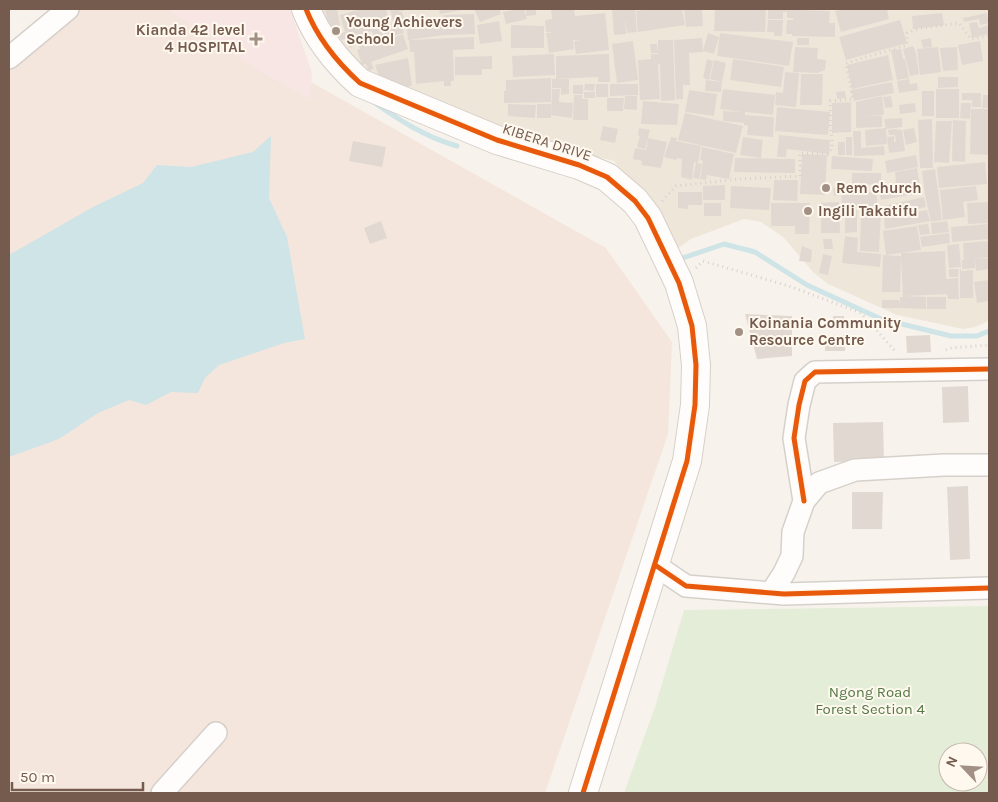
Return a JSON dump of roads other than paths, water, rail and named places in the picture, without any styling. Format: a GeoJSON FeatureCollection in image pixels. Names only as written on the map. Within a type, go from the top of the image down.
{"type":"FeatureCollection","features":[{"type":"Feature","properties":{"kind":"street"},"geometry":{"type":"LineString","coordinates":[[9,58],[68,9]]}},
{"type":"Feature","properties":{"kind":"street","name":"KIBERA DRIVE"},"geometry":{"type":"LineString","coordinates":[[306,9],[312,25],[346,70],[360,83],[497,140],[579,165],[607,176],[635,201],[648,218],[679,283],[692,326],[696,365],[695,405],[688,461],[582,793]]}},
{"type":"Feature","properties":{"kind":"street"},"geometry":{"type":"LineString","coordinates":[[804,502],[794,438],[805,381],[815,372],[989,369]]}},
{"type":"Feature","properties":{"kind":"street"},"geometry":{"type":"LineString","coordinates":[[771,593],[792,556],[793,532],[804,502],[819,484],[855,470],[944,464],[989,465]]}},
{"type":"Feature","properties":{"kind":"street"},"geometry":{"type":"LineString","coordinates":[[655,566],[686,586],[784,594],[989,588]]}},
{"type":"Feature","properties":{"kind":"street"},"geometry":{"type":"LineString","coordinates":[[162,793],[216,732]]}},
{"type":"Feature","properties":{"kind":"waterway"},"geometry":{"type":"LineString","coordinates":[[372,101],[413,127],[434,138],[457,146]]}},
{"type":"Feature","properties":{"kind":"waterway"},"geometry":{"type":"LineString","coordinates":[[677,260],[724,244],[755,252],[807,285],[881,319],[951,336],[977,336],[989,331]]}},
{"type":"Feature","properties":{"kind":"place","name":"Young Achievers School"},"geometry":{"type":"Point","coordinates":[336,31]}},
{"type":"Feature","properties":{"kind":"place","name":"Kianda 42 level 4 HOSPITAL"},"geometry":{"type":"Point","coordinates":[256,39]}},
{"type":"Feature","properties":{"kind":"place","name":"Rem church"},"geometry":{"type":"Point","coordinates":[826,188]}},
{"type":"Feature","properties":{"kind":"place","name":"Ingili Takatifu"},"geometry":{"type":"Point","coordinates":[808,211]}},
{"type":"Feature","properties":{"kind":"place","name":"Koinania Community Resource Centre"},"geometry":{"type":"Point","coordinates":[739,332]}},
{"type":"Feature","properties":{"kind":"park label","name":"Ngong Road Forest Section 4"},"geometry":{"type":"Point","coordinates":[870,700]}}]}
